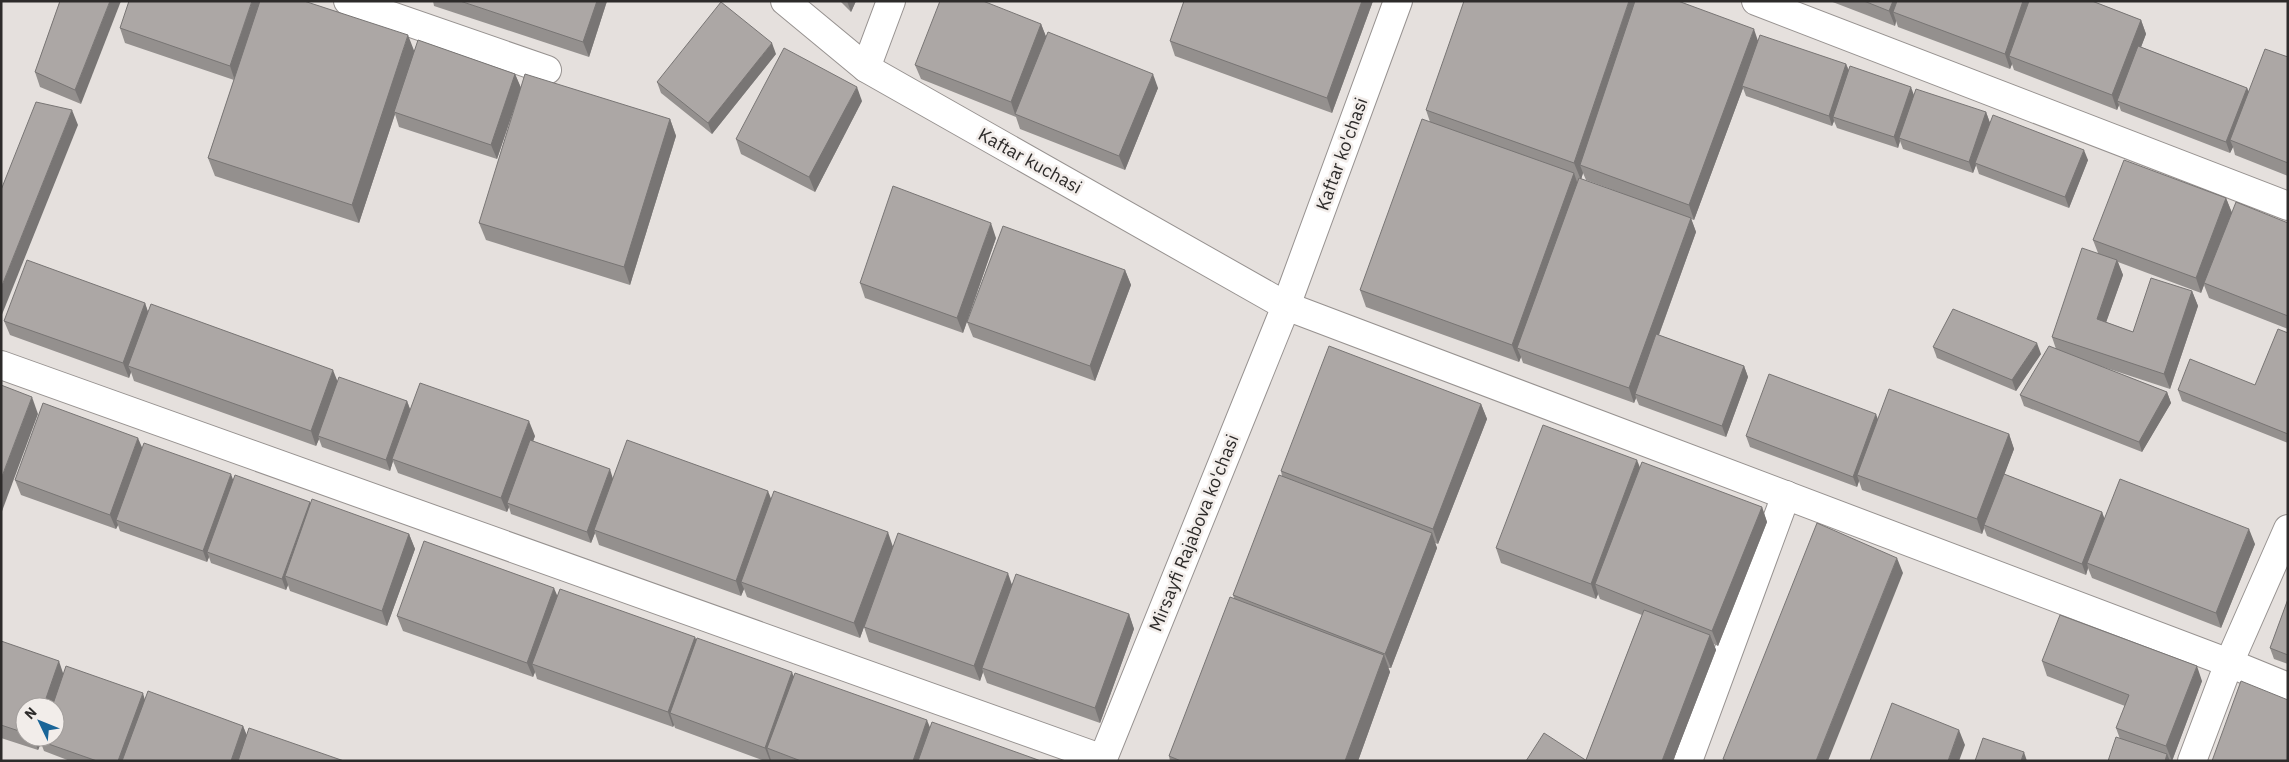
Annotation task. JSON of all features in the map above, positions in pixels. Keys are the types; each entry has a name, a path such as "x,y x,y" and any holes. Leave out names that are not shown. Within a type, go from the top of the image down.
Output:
{"street":[{"path":"348,1 547,70"},
{"name":"Kaftar kuchasi","path":"785,1 866,68 1286,306 2288,687"},
{"path":"866,68 891,1"},
{"name":"Kaftar ko'chasi","path":"1286,306 1398,1"},
{"path":"1756,1 2288,206"},
{"name":"Mirsayfi Rajabova ko'chasi","path":"1102,760 1286,306"},
{"path":"1,365 1102,760"},
{"path":"1688,761 1786,495"},
{"path":"2192,761 2229,663 2288,529"}],"building":[{"path":"60,1 110,1 75,90 35,72"},
{"path":"129,1 252,1 230,66 120,28"},
{"path":"260,1 304,1 408,35 352,205 208,158"},
{"path":"460,1 597,1 583,42"},
{"path":"940,1 983,1 1041,24 1011,102 915,65"},
{"path":"1184,1 1362,1 1327,98 1170,41"},
{"path":"1464,1 1629,1 1574,163 1426,110"},
{"path":"1635,1 1678,1 1754,29 1689,205 1580,165"},
{"path":"1864,1 1893,1 1889,11"},
{"path":"1897,1 2023,1 2005,54 1893,12"},
{"path":"2029,1 2092,1 2141,20 2112,95 2009,56"},
{"path":"721,2 772,43 708,123 657,82"},
{"path":"1048,32 1153,74 1119,156 1015,114"},
{"path":"1760,35 1846,64 1829,116 1742,86"},
{"path":"418,40 515,74 491,145 394,112"},
{"path":"2138,46 2247,88 2226,142 2117,101"},
{"path":"784,48 857,87 809,177 736,139"},
{"path":"2265,49 2288,57 2288,163 2230,140"},
{"path":"1850,66 1911,87 1894,137 1833,117"},
{"path":"525,74 670,119 624,267 479,223"},
{"path":"1916,89 1986,112 1969,162 1899,138"},
{"path":"36,102 72,110 1,288 1,190"},
{"path":"1993,115 2084,150 2065,197 1975,163"},
{"path":"1422,119 1574,173 1512,345 1360,290"},
{"path":"2124,160 2226,198 2196,278 2093,240"},
{"path":"1579,178 1691,218 1629,388 1517,348"},
{"path":"893,186 991,223 957,318 860,283"},
{"path":"2236,202 2288,223 2288,316 2204,283"},
{"path":"1003,226 1125,270 1090,366 967,322"},
{"path":"2082,248 2117,260 2097,319 2133,332 2151,278 2192,291 2164,374 2052,337"},
{"path":"27,260 145,303 123,363 4,321"},
{"path":"151,304 333,370 311,431 128,366"},
{"path":"1953,309 2037,343 2012,380 1933,347"},
{"path":"2278,329 2288,333 2288,434 2178,390 2190,359 2255,385"},
{"path":"1656,334 1744,366 1722,426 1635,394"},
{"path":"1329,346 1481,404 1433,529 1281,471"},
{"path":"2049,346 2167,392 2139,442 2020,395"},
{"path":"1769,374 1876,414 1853,477 1746,436"},
{"path":"339,377 407,401 386,460 318,436"},
{"path":"420,383 529,421 501,498 392,459"},
{"path":"1,385 32,397 1,479"},
{"path":"1889,389 2009,434 1977,519 1857,475"},
{"path":"43,403 138,438 110,515 15,480"},
{"path":"1543,425 1637,460 1591,584 1496,548"},
{"path":"530,440 610,469 587,532 507,503"},
{"path":"627,440 768,491 736,581 594,530"},
{"path":"144,443 231,474 203,551 116,520"},
{"path":"1642,462 1762,507 1712,631 1595,584"},
{"path":"2004,474 2102,512 2082,564 1984,525"},
{"path":"235,475 310,502 282,579 207,552"},
{"path":"1279,475 1432,533 1385,654 1233,595"},
{"path":"2120,479 2249,529 2216,613 2087,563"},
{"path":"774,491 888,532 854,623 741,582"},
{"path":"312,499 409,534 382,611 285,576"},
{"path":"1817,523 1897,558 1816,761 1727,761 1723,759"},
{"path":"898,533 1008,573 974,666 864,627"},
{"path":"424,541 554,588 527,663 397,616"},
{"path":"1016,574 1129,614 1095,708 982,668"},
{"path":"560,589 695,637 668,712 532,664"},
{"path":"1230,597 1384,655 1345,761 1181,761 1169,756"},
{"path":"2288,599 2288,655 2270,648"},
{"path":"1644,610 1710,635 1662,761 1587,761 1586,760"},
{"path":"2060,615 2197,666 2166,746 2116,728 2129,695 2042,661"},
{"path":"697,638 792,672 765,748 670,713"},
{"path":"1,641 59,661 46,697 15,697 15,730 1,725"},
{"path":"66,666 143,693 118,761 97,761 57,747 65,747 65,697 55,697"},
{"path":"795,673 927,720 913,761 801,761 767,748"},
{"path":"2241,681 2288,700 2288,761 2212,761"},
{"path":"148,691 243,726 231,761 122,761"},
{"path":"1892,703 1959,730 1948,761 1870,761"},
{"path":"932,722 1041,761 918,761"},
{"path":"249,728 344,761 238,761"},
{"path":"1544,733 1587,761 1526,761"},
{"path":"2116,737 2167,754 2165,761 2108,761"},
{"path":"1983,738 2024,752 2021,761 1975,761"}]}
